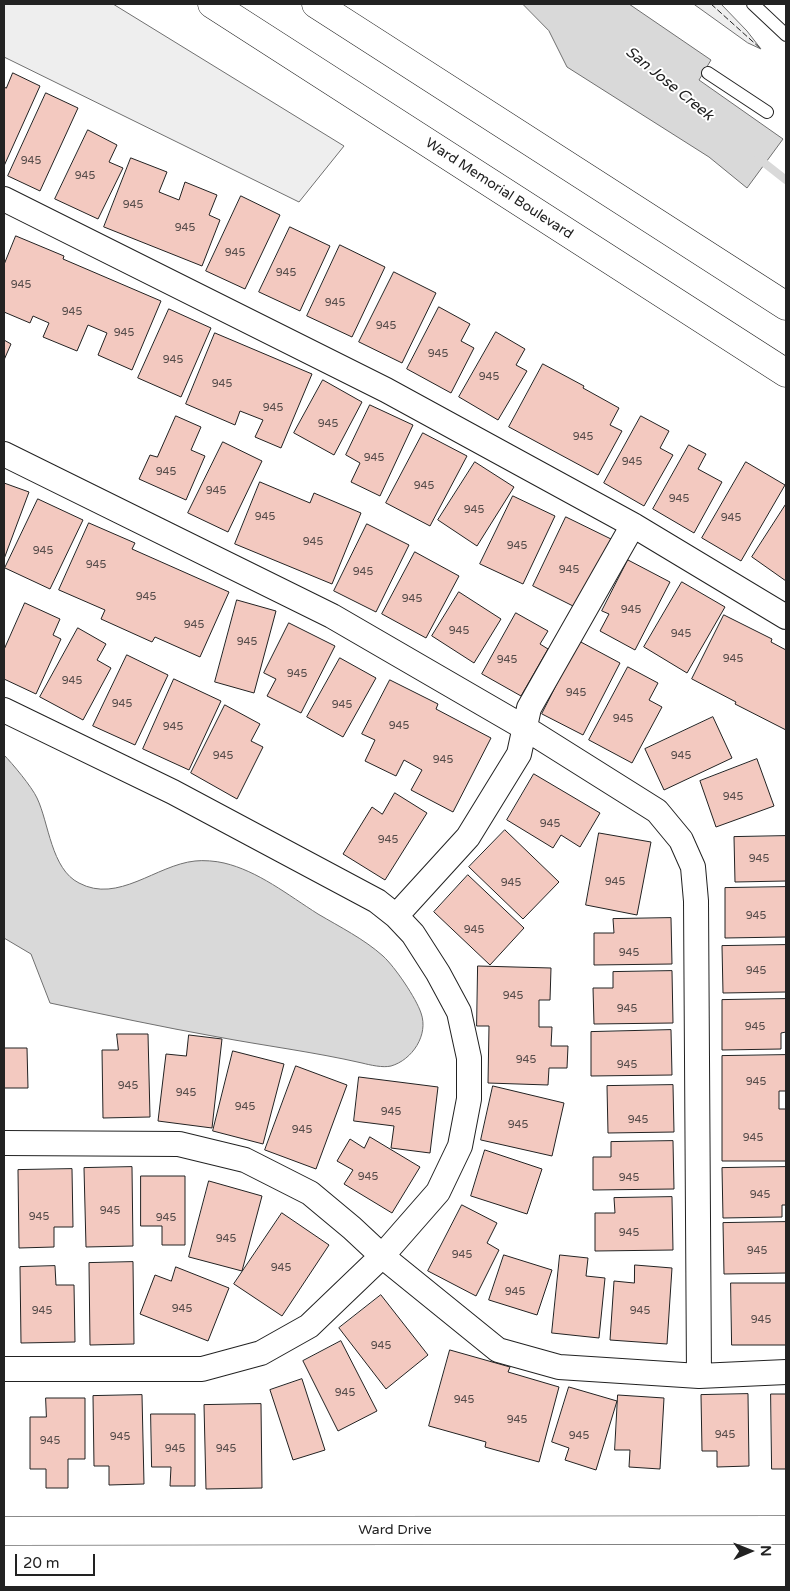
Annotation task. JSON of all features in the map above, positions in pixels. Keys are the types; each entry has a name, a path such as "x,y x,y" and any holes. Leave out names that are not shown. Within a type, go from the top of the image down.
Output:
{"main road":[{"name":"Ward Memorial Boulevard","path":"212,4 786,373"},
{"path":"316,4 786,306"},
{"name":"Ward Drive","path":"4,1531 786,1530"}],"street":[{"path":"4,199 386,390 633,525 786,617"},
{"path":"4,454 332,616 524,728 657,811 681,840 693,867 696,901 699,1376"},
{"path":"396,916 468,837 519,754 529,708 633,525"},
{"path":"4,710 173,792 377,901 396,916 413,934 438,973 459,1012 469,1058 469,1099 460,1146 438,1192 382,1256 309,1326 261,1353 202,1369 4,1369"},
{"path":"4,1143 179,1144 245,1160 310,1193 382,1256 498,1350 559,1367 699,1376 786,1372"}],"lane":[{"path":"753,4 786,35"},
{"path":"708,73 767,112"}],"shaded area":[{"path":"4,4 113,4 344,146 299,202 4,57"},
{"path":"694,4 721,4 761,49 748,43"}],"water":[{"name":"San Jose Creek","path":"523,4 629,4 711,60 699,80 783,139 747,188 709,157 567,67 549,31"},
{"path":"4,755 22,775 37,798 57,857 62,867 79,883 94,888 108,889 123,886 180,864 198,861 221,862 249,872 273,884 360,939 388,961 410,991 421,1013 423,1030 417,1046 406,1058 388,1067 176,1029 50,1003 31,954 4,938"}],"building":[{"path":"13,73 40,86 4,166 4,87 6,88"},
{"path":"46,93 78,108 40,191 8,176"},
{"path":"88,130 117,145 109,162 123,168 98,219 55,199"},
{"path":"131,158 167,172 159,192 179,200 185,182 217,195 209,215 220,220 202,266 104,227"},
{"path":"241,196 280,215 245,289 206,271"},
{"path":"290,227 330,246 300,311 259,292"},
{"path":"16,236 64,256 63,259 161,301 132,370 98,355 107,333 88,325 77,351 43,337 49,323 33,316 30,323 4,312 4,265"},
{"path":"340,245 385,267 352,337 307,316"},
{"path":"394,272 436,293 402,363 359,342"},
{"path":"439,307 470,324 461,341 474,348 451,393 407,369"},
{"path":"169,309 211,328 181,397 138,378"},
{"path":"496,332 525,349 516,365 527,371 498,420 459,397"},
{"path":"215,333 312,374 281,448 255,437 263,420 240,411 235,425 186,404"},
{"path":"4,340 11,344 4,360"},
{"path":"543,364 584,386 583,388 619,408 610,425 622,431 598,475 509,427"},
{"path":"323,380 362,402 334,455 294,433"},
{"path":"370,405 413,425 380,496 351,482 360,463 346,455"},
{"path":"176,416 201,427 191,450 205,456 186,500 139,479 150,455 157,457"},
{"path":"641,416 669,431 660,448 673,455 644,506 604,483"},
{"path":"423,433 467,456 430,526 386,503"},
{"path":"223,442 262,461 228,532 188,513"},
{"path":"689,445 706,454 698,469 722,482 694,533 653,509"},
{"path":"475,462 514,487 477,546 438,520"},
{"path":"746,462 785,485 741,561 702,538"},
{"path":"260,482 310,503 314,493 361,513 332,584 235,544"},
{"path":"4,483 29,492 4,559"},
{"path":"513,496 555,516 523,584 480,564"},
{"path":"38,499 83,520 50,589 5,568"},
{"path":"786,504 786,581 752,557"},
{"path":"566,517 611,539 577,608 533,586"},
{"path":"89,523 135,543 132,549 229,592 200,657 155,637 152,642 101,619 105,610 59,590"},
{"path":"367,524 409,545 376,612 334,591"},
{"path":"415,552 459,576 426,638 382,614"},
{"path":"628,560 670,582 635,650 600,631 609,614 602,611"},
{"path":"682,582 725,607 687,673 644,647"},
{"path":"459,592 501,619 474,663 432,636"},
{"path":"237,600 276,611 254,693 215,682"},
{"path":"25,603 60,619 53,635 61,639 36,694 4,679 4,650"},
{"path":"516,613 548,631 540,644 548,649 521,696 482,674"},
{"path":"724,615 772,639 771,642 786,650 786,730 692,679"},
{"path":"289,623 335,646 301,713 267,696 276,679 264,673"},
{"path":"78,628 106,644 97,660 111,668 83,720 40,697"},
{"path":"579,641 620,663 583,735 542,714"},
{"path":"127,655 168,675 135,745 93,726"},
{"path":"340,658 376,678 343,737 307,717"},
{"path":"628,667 658,683 649,700 662,707 632,763 589,740"},
{"path":"174,679 221,701 189,770 143,749"},
{"path":"390,680 438,704 436,709 491,738 453,812 411,790 422,770 404,760 396,776 365,761 375,740 362,734"},
{"path":"225,705 260,724 251,741 263,747 237,799 191,773"},
{"path":"713,717 732,758 664,790 645,749"},
{"path":"757,759 774,806 716,827 700,781"},
{"path":"534,774 600,813 580,847 561,835 553,848 507,820"},
{"path":"395,793 427,813 385,880 343,854 372,807 382,814"},
{"path":"505,830 559,882 523,919 469,867"},
{"path":"599,833 651,842 637,915 586,905"},
{"path":"786,836 786,881 735,882 734,837"},
{"path":"468,875 524,928 490,965 434,912"},
{"path":"786,887 786,937 725,938 725,888"},
{"path":"671,918 672,964 594,965 594,933 614,933 613,919"},
{"path":"786,945 786,992 723,993 722,946"},
{"path":"478,966 551,968 550,1000 539,1000 539,1027 552,1027 551,1046 568,1046 567,1068 549,1068 548,1085 488,1083 489,1026 477,1026"},
{"path":"672,971 673,1023 594,1024 593,988 613,988 613,972"},
{"path":"786,999 786,1032 781,1033 781,1049 722,1050 722,1000"},
{"path":"671,1030 672,1075 591,1076 591,1032"},
{"path":"117,1034 148,1034 150,1117 103,1118 102,1050 118,1050"},
{"path":"189,1035 222,1039 212,1128 158,1121 166,1054 186,1056"},
{"path":"4,1048 27,1048 28,1088 4,1088"},
{"path":"233,1051 284,1064 263,1144 213,1131"},
{"path":"786,1055 786,1091 779,1091 779,1109 786,1109 786,1161 722,1161 722,1056"},
{"path":"296,1066 347,1085 316,1169 265,1150"},
{"path":"359,1077 438,1087 430,1153 391,1148 394,1126 354,1121"},
{"path":"673,1085 674,1132 608,1133 607,1086"},
{"path":"493,1086 564,1103 552,1156 481,1140"},
{"path":"370,1137 420,1167 392,1213 344,1184 353,1170 337,1161 350,1139 364,1148"},
{"path":"673,1141 674,1189 593,1190 593,1157 611,1157 611,1142"},
{"path":"485,1150 542,1169 527,1214 471,1196"},
{"path":"132,1167 133,1246 86,1247 84,1168"},
{"path":"786,1167 786,1205 782,1205 782,1217 723,1218 722,1168"},
{"path":"72,1169 73,1227 54,1227 54,1247 19,1248 18,1170"},
{"path":"141,1176 185,1176 185,1245 162,1245 162,1226 141,1226"},
{"path":"209,1181 262,1196 242,1271 189,1257"},
{"path":"672,1197 673,1250 595,1251 595,1213 615,1213 614,1198"},
{"path":"462,1205 497,1223 487,1243 499,1250 476,1296 428,1271"},
{"path":"282,1213 329,1245 282,1316 234,1284"},
{"path":"786,1222 786,1273 724,1274 723,1223"},
{"path":"504,1255 552,1270 537,1315 489,1300"},
{"path":"560,1255 588,1258 586,1276 605,1278 599,1338 552,1333"},
{"path":"133,1262 134,1344 90,1345 89,1263"},
{"path":"635,1265 672,1268 667,1344 610,1340 614,1281 634,1283"},
{"path":"55,1266 56,1285 74,1285 75,1342 21,1343 20,1267"},
{"path":"176,1267 229,1288 208,1341 140,1314 155,1275 171,1281"},
{"path":"731,1283 786,1283 786,1345 732,1345"},
{"path":"381,1295 428,1355 386,1389 339,1328"},
{"path":"341,1341 377,1411 338,1431 303,1361"},
{"path":"450,1350 510,1367 508,1372 559,1387 539,1462 485,1447 486,1442 429,1426"},
{"path":"302,1379 325,1450 293,1460 270,1390"},
{"path":"569,1387 617,1401 596,1470 565,1460 569,1448 552,1442"},
{"path":"748,1394 749,1466 717,1467 717,1451 702,1451 701,1395"},
{"path":"771,1394 786,1394 786,1469 772,1469"},
{"path":"142,1395 144,1484 109,1485 109,1466 94,1466 93,1396"},
{"path":"618,1395 664,1398 660,1469 629,1467 630,1450 615,1450"},
{"path":"46,1398 85,1398 85,1459 68,1459 68,1488 46,1488 46,1469 30,1469 30,1417 46,1417"},
{"path":"261,1404 262,1488 206,1489 204,1405"},
{"path":"151,1414 195,1414 195,1486 170,1486 171,1467 152,1467"}],"waterway":[{"path":"758,158 786,180"}],"fence":[{"path":"711,4 761,49"}]}
